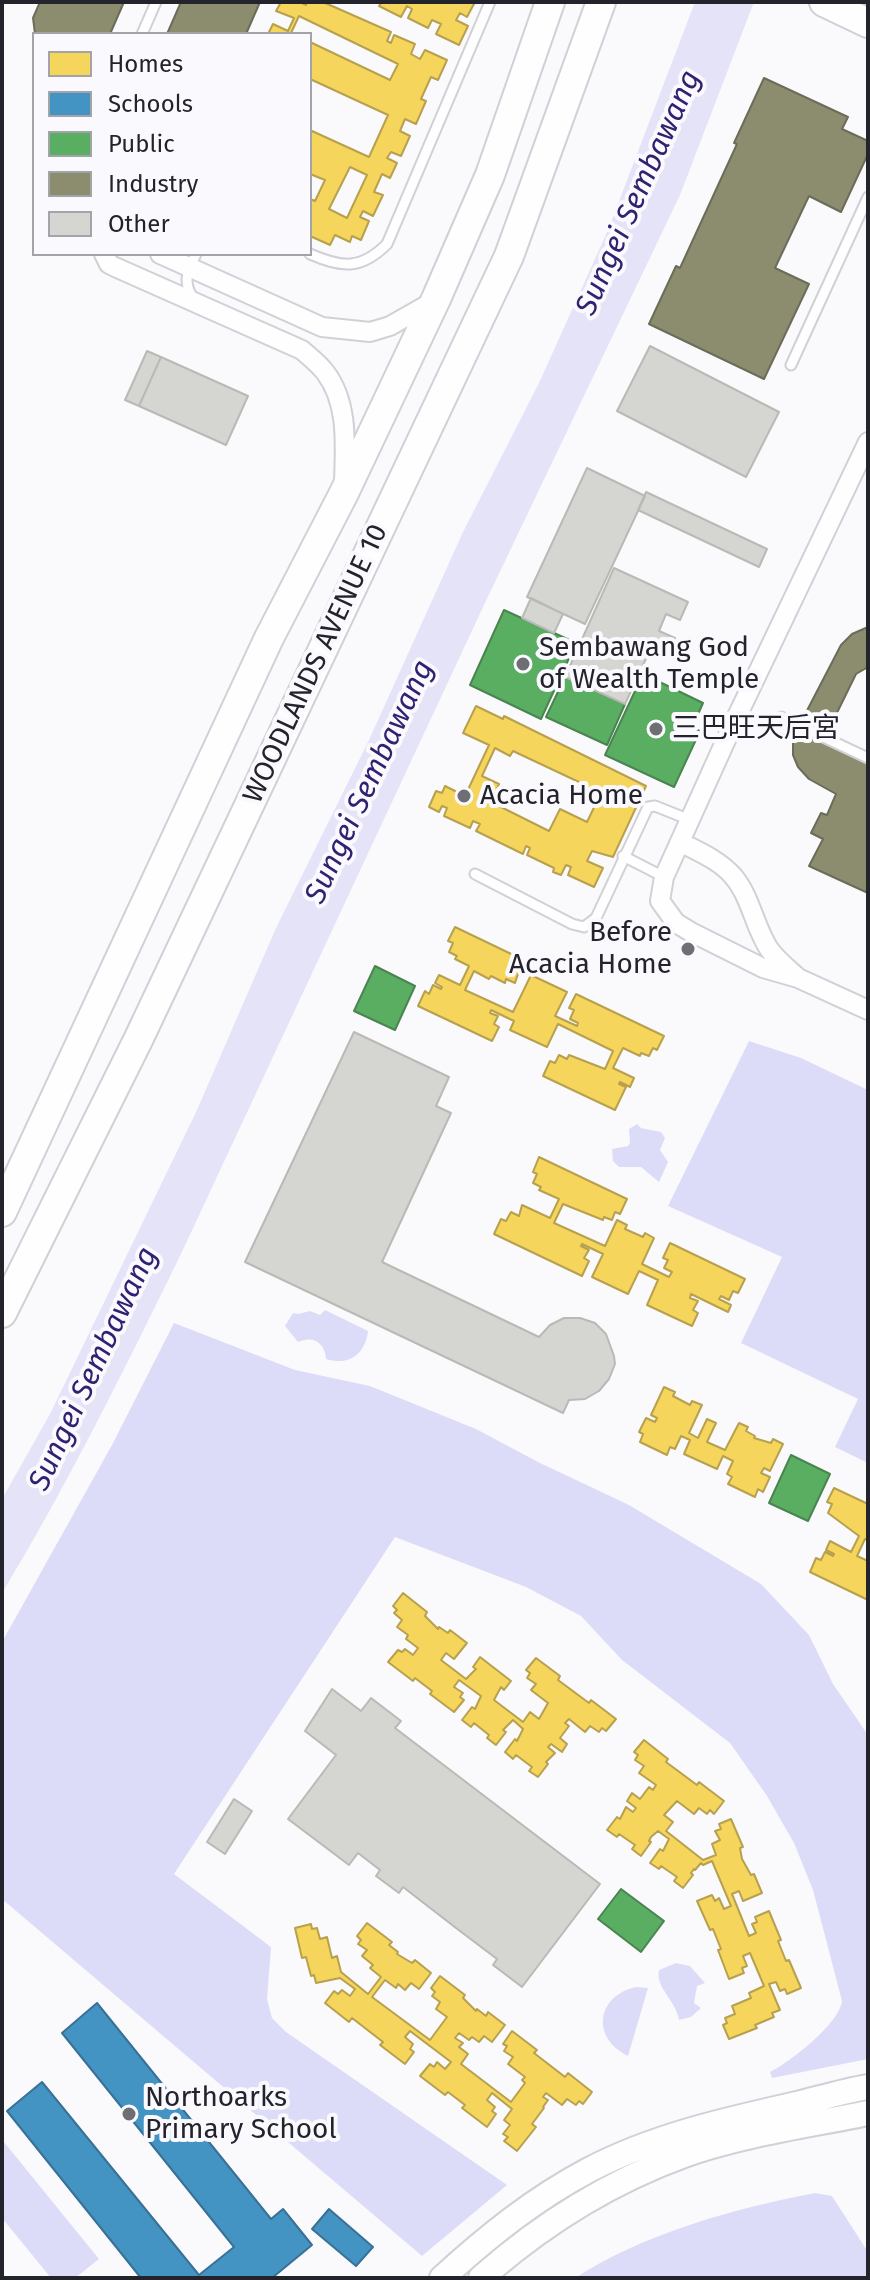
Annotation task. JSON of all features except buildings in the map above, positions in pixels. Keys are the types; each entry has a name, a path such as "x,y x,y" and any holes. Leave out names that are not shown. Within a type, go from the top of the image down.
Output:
{"main road":[{"name":"WOODLANDS AVENUE 10","path":"2,1212 269,638 344,493 436,299 490,175 550,2"},
{"name":"WOODLANDS AVENUE 10","path":"2,1313 138,1040 509,256 601,2"},
{"path":"824,2 868,23"},
{"path":"442,2278 489,2235 519,2213 588,2170 610,2160 723,2120 868,2087"},
{"path":"481,2278 564,2212 629,2178 686,2154 868,2113"}],"street":[{"path":"105,256 109,264 115,267 302,350 326,372 338,398 345,426 344,493"},
{"path":"171,256 193,260 322,327 370,332 390,326 436,299"},
{"path":"868,442 664,877 660,901 676,923 763,968 798,978 868,1010"},
{"path":"680,842 713,859 732,874 746,893 756,924 770,951 798,978"}],"lane":[{"path":"143,32 156,2"},
{"path":"312,255 335,265 363,262 387,244 490,2"},
{"path":"791,365 868,197"},
{"path":"193,260 186,279 187,288 197,304"},
{"path":"781,717 868,758"},
{"path":"475,874 572,924 584,927 596,918 648,807 655,806 690,820"},
{"path":"623,856 664,877"}],"shaded area":[{"path":"749,1041 801,1058 868,1090 868,1463 835,1447 858,1399 741,1343 782,1257 668,1206"},
{"path":"637,1124 641,1128 661,1132 665,1138 660,1150 668,1162 659,1182 641,1167 619,1167 613,1161 612,1149 628,1146 629,1129"},
{"path":"325,1310 368,1331 363,1346 349,1360 326,1359 321,1345 309,1339 298,1342 285,1326 293,1313 310,1311 320,1315"},
{"path":"174,1323 295,1370 370,1386 476,1429 629,1505 761,1584 809,1635 833,1684 868,1735 868,2059 772,2078 770,2072 823,2031 842,2001 813,1890 794,1843 767,1796 730,1743 622,1660 581,1616 526,1587 395,1537 174,1874 271,1947 267,1999 272,2018 286,2032 507,2185 422,2256 2,1899 2,1642 112,1445"},
{"path":"676,1963 690,1966 705,1983 697,1986 694,2003 701,2008 691,2017 679,2020 659,1976 659,1970"},
{"path":"636,1987 648,1988 628,2056 608,2039 603,2018 613,1999"},
{"path":"4,2142 99,2259 75,2278 51,2278 2,2218"},
{"path":"815,2193 832,2196 868,2252 868,2278 575,2278 630,2248 690,2225 753,2206"}],"water":[{"name":"Sungei Sembawang","path":"695,2 754,2 680,195 484,605 180,1256 73,1469 2,1593 2,1499 50,1414 197,1110 276,928 369,740 463,532 539,383 608,230"}],"place":[{"name":"Sembawang God of Wealth Temple","path":"523,664"},
{"name":"三巴旺天后宮","path":"656,729"},
{"name":"Acacia Home","path":"464,796"},
{"name":"Before Acacia Home","path":"688,949"},
{"name":"Northoarks Primary School","path":"129,2114"}]}
